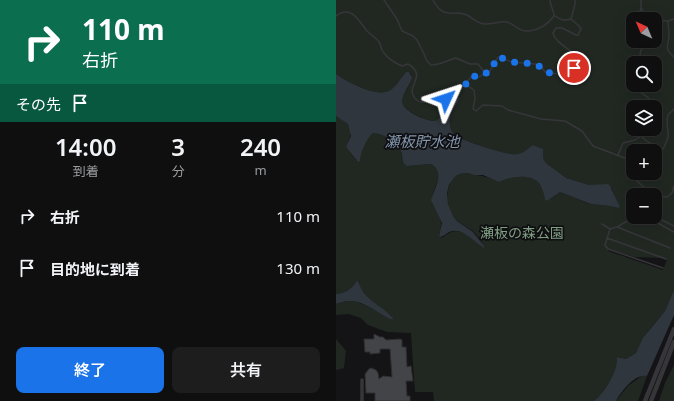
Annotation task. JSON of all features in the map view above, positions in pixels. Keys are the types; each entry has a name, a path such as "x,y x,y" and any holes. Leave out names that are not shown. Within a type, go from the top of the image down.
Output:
{"street":[{"path":"645,401 674,329"},
{"path":"650,401 674,342"},
{"path":"362,380 362,401"}],"lane":[{"path":"384,0 397,19 402,31 413,36 417,40 427,61 431,65 438,65 444,61 456,58 470,64 478,64 485,73"},
{"path":"433,0 440,9 448,14 463,14 479,23 508,22 520,31 528,32 545,26 554,16 554,9 550,4 550,0"},
{"path":"572,19 573,9 576,4 575,0"},
{"path":"640,12 641,0"},
{"path":"641,8 644,12"},
{"path":"336,16 341,11 354,14 378,40 383,52 389,58 402,66 408,64 412,67 415,71 417,80 412,91 414,96 420,102 446,99 457,88 466,84 470,78 474,76 479,77 490,71 498,57 512,62 535,64 541,66 545,72 553,74 565,74 570,72 577,65 579,60 566,46 556,39 553,33 556,28 562,28 576,35 578,34 581,29 572,19"},
{"path":"554,16 566,21 572,19"},
{"path":"662,20 668,21 674,19"},
{"path":"668,21 669,35 667,46 668,52 674,57"},
{"path":"466,84 474,90 475,99 473,109 476,111 483,104 502,106 508,110 541,119 565,121 582,131 594,146 630,160 632,164 632,172 636,181 655,194 661,197 667,197 672,193 674,186"},
{"path":"638,92 646,95 649,100"},
{"path":"618,155 623,143 635,140 640,136 650,144 663,149 671,135 666,124 668,115 674,109"},
{"path":"662,220 674,226"},
{"path":"602,224 610,229 626,222"},
{"path":"660,224 674,232"},
{"path":"617,227 670,248"},
{"path":"610,229 605,245 608,249 663,268"},
{"path":"607,238 666,259"}],"green space":[{"name":"瀬板の森公園","path":"336,0 674,0 674,290 665,311 650,329 636,353 626,359 618,357 616,369 607,387 594,401 434,401 433,392 415,392 411,333 387,332 368,325 361,318 349,314 336,315 336,304 345,301 354,301 394,319 367,297 360,286 359,280 349,290 336,294 336,116 349,125 351,132 346,147 356,160 360,161 363,149 369,136 375,132 386,136 395,143 401,151 403,162 407,166 431,164 436,168 439,176 432,200 440,219 441,225 439,236 442,238 448,234 459,231 468,235 482,247 484,246 473,231 460,223 453,216 449,207 447,197 450,183 458,174 461,173 482,176 499,182 513,177 530,178 534,179 541,186 545,200 547,201 560,192 590,204 619,207 612,189 601,185 589,185 566,178 546,163 543,158 543,149 533,145 521,153 512,154 486,148 460,138 451,128 450,118 461,96 436,121 432,121 416,115 403,105 403,98 409,86 412,75 409,72 406,72 391,90 383,92 376,92 361,88 336,74","holes":["609,249 634,257 663,258 667,260 663,270 608,251"]},
{"path":"336,339 346,351 344,368 336,370"},
{"path":"674,365 674,401 659,401 665,383"},
{"path":"643,375 647,376 638,401 616,401 628,386"}],"water":[{"name":"瀬板貯水池","path":"406,72 409,72 412,77 402,101 403,105 410,112 421,118 436,121 461,96 450,116 450,125 455,135 486,148 505,153 521,153 533,145 543,149 543,158 546,163 566,178 589,185 608,184 620,207 618,208 591,204 560,192 547,201 545,200 541,186 534,179 513,177 499,182 483,175 463,173 457,175 449,185 447,193 448,204 457,221 473,232 484,248 459,231 449,232 441,237 439,236 442,223 431,200 438,181 438,171 435,167 431,164 407,166 403,161 398,146 392,140 377,133 373,133 366,142 360,161 358,162 346,147 351,136 348,124 336,116 336,74 361,88 376,92 383,92 389,91 393,88"},
{"path":"358,280 368,298 394,319 390,319 370,307 354,301 336,304 336,294 349,290"},
{"path":"674,290 674,315 647,376 642,376 633,380 616,401 594,401 602,393 610,381 617,363 617,357 626,359 636,353 643,338 665,311"}],"building":[{"path":"374,334 383,337 386,340 400,339 402,340 402,347 406,347 407,367 411,366 413,381 406,381 407,396 410,396 410,401 375,401 375,393 366,393 365,374 369,369 371,368 376,370 379,379 383,376 392,377 390,349 380,349 380,353 370,354 370,352 365,352 364,339 374,339"}],"route":[{"path":"446,99 457,88 466,84 470,78 474,76 479,77 490,71 498,57 512,62 535,64 541,66 545,72 553,74 565,74 574,68"}]}
